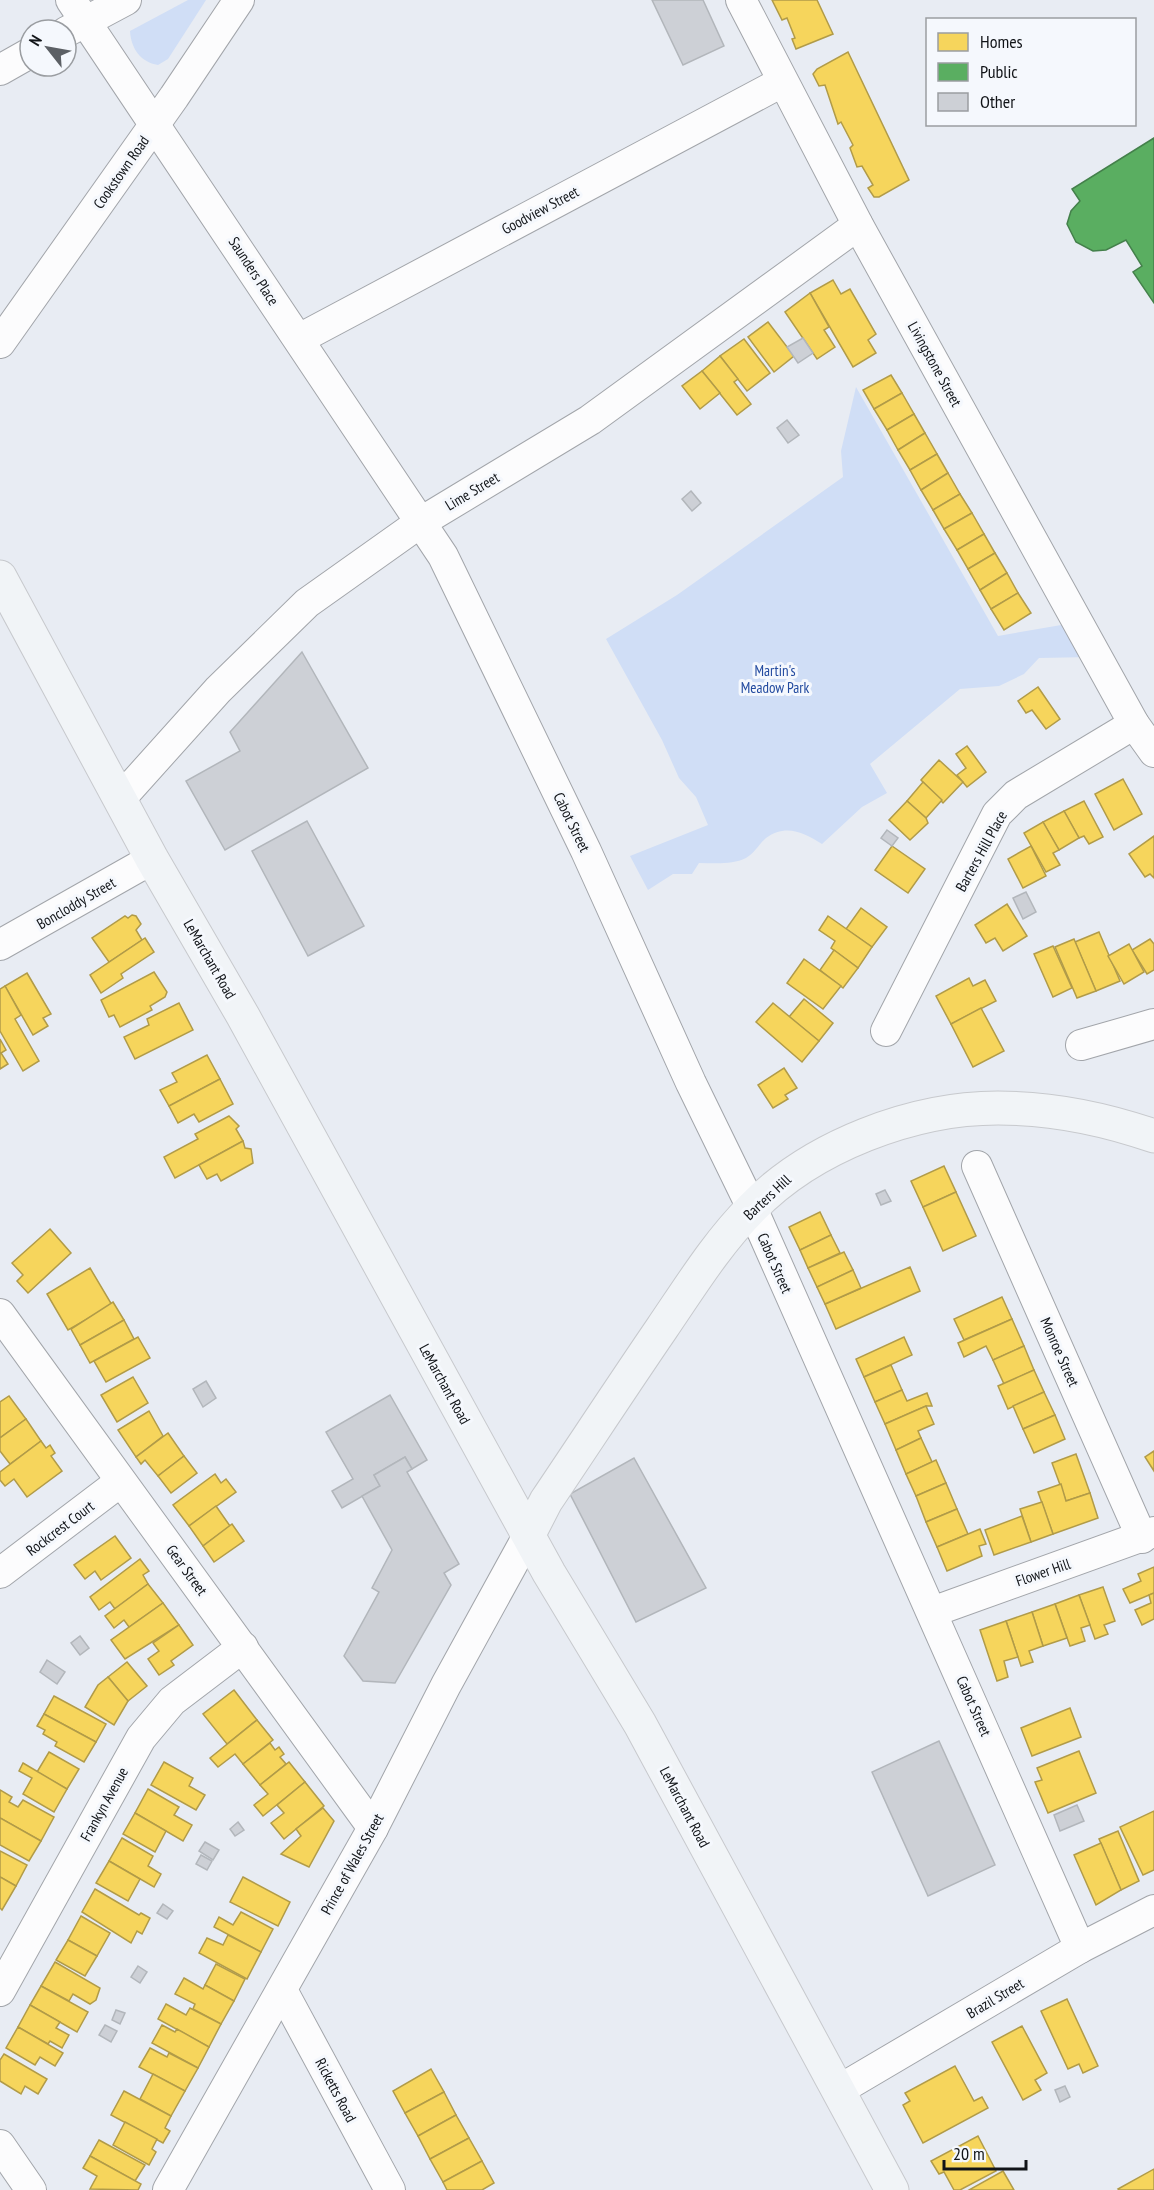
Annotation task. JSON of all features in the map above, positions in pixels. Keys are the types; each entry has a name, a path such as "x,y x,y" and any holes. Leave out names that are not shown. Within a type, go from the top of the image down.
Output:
{"main road":[{"name":"LeMarchant Road","path":"0,577 152,859 243,1016 549,1573 640,1724 892,2190"},
{"name":"Barters Hill","path":"529,1534 546,1501 703,1268 752,1208 793,1172 845,1142 878,1130 963,1110 1032,1109 1120,1126 1154,1136"}],"street":[{"path":"74,17 126,0"},
{"name":"Cookstown Road","path":"0,343 155,123 238,0"},
{"name":"Livingstone Street","path":"741,0 858,225 1134,724 1154,752"},
{"name":"Saunders Place","path":"74,17 155,123 421,522"},
{"path":"0,70 18,60"},
{"name":"Goodview Street","path":"299,339 782,82"},
{"name":"Lime Street","path":"121,798 262,644 308,603 421,522 590,420 858,225"},
{"name":"Cabot Street","path":"421,522 443,556 586,851 691,1083 752,1208 1080,1948"},
{"name":"Barters Hill Place","path":"886,1031 998,814 1016,795 1134,724"},
{"name":"Boncloddy Street","path":"0,945 152,859"},
{"path":"1080,1045 1154,1024"},
{"name":"Monroe Street","path":"977,1166 1148,1535"},
{"name":"Gear Street","path":"0,1314 373,1828"},
{"name":"Rockcrest Court","path":"0,1573 120,1482"},
{"name":"Prince of Wales Street","path":"168,2190 373,1828 446,1685 529,1534"},
{"name":"Flower Hill","path":"932,1612 1148,1535"},
{"name":"Frankyn Avenue","path":"0,1991 141,1738 172,1701 243,1647"},
{"name":"Brazil Street","path":"839,2090 1080,1948 1154,1910"},
{"name":"Ricketts Road","path":"282,1990 390,2190"},
{"path":"0,2145 31,2190"}],"green space":[{"path":"188,0 206,0 168,59 158,65 146,61 132,43 130,31"},
{"name":"Martin's Meadow Park","path":"856,387 998,636 1067,624 1092,657 1039,658 1024,674 999,686 960,689 870,764 887,793 862,807 822,844 802,833 781,831 766,838 746,858 729,863 699,863 692,874 673,874 648,890 630,856 708,825 696,797 679,778 662,740 606,639 677,595 843,477 841,451"}],"building: Homes":[{"path":"772,0 817,0 833,34 796,49 792,39 795,38 787,18 782,20"},
{"path":"848,52 909,180 879,197 874,197 868,188 873,185 862,166 857,167 850,148 853,145 841,122 838,124 825,85 819,86 813,74 817,69"},
{"path":"833,280 841,294 850,289 876,334 868,340 876,353 853,367 810,293"},
{"path":"810,293 829,327 824,330 835,347 817,359 785,312"},
{"path":"768,322 794,356 774,372 748,337"},
{"path":"744,339 770,373 747,391 720,356"},
{"path":"720,356 738,379 734,382 751,404 737,415 702,371"},
{"path":"702,371 720,393 700,409 682,386"},
{"path":"891,375 902,393 874,409 863,390"},
{"path":"902,393 914,414 887,430 874,409"},
{"path":"914,414 925,433 898,450 887,430"},
{"path":"925,433 937,454 910,470 898,450"},
{"path":"937,454 948,473 921,490 910,470"},
{"path":"948,473 960,494 933,510 921,490"},
{"path":"960,494 972,513 944,529 933,510"},
{"path":"972,513 984,534 957,550 944,529"},
{"path":"984,534 995,553 968,569 957,550"},
{"path":"995,553 1007,573 980,590 968,569"},
{"path":"1007,573 1018,593 991,609 980,590"},
{"path":"1018,593 1031,613 1004,630 991,609"},
{"path":"1038,687 1060,719 1046,729 1032,710 1026,713 1018,701"},
{"path":"967,746 986,772 967,787 957,775 966,768 956,754"},
{"path":"939,760 963,782 943,803 921,780"},
{"path":"1123,779 1142,814 1114,830 1095,794"},
{"path":"923,782 942,800 926,818 907,801"},
{"path":"907,801 926,818 928,823 910,840 889,820"},
{"path":"1084,801 1103,837 1089,844 1084,836 1079,838 1064,811"},
{"path":"1064,811 1079,838 1059,850 1043,822"},
{"path":"1043,822 1059,850 1053,853 1060,865 1046,872 1024,833"},
{"path":"1154,836 1154,878 1150,874 1145,877 1129,854"},
{"path":"892,846 925,869 908,893 875,870"},
{"path":"1031,846 1046,876 1023,888 1008,859"},
{"path":"1007,904 1027,936 1003,951 995,938 986,943 975,925"},
{"path":"861,908 887,927 872,947 846,929"},
{"path":"132,915 136,916 141,924 136,930 142,940 109,962 92,938 125,916 128,918"},
{"path":"828,916 872,947 858,968 831,948 835,941 819,930"},
{"path":"1099,932 1120,981 1096,991 1075,942"},
{"path":"145,938 154,952 121,974 123,978 101,993 90,975"},
{"path":"1074,939 1096,991 1077,998 1055,947"},
{"path":"1150,939 1154,944 1154,970 1147,974 1132,950"},
{"path":"1129,944 1144,972 1124,984 1108,956"},
{"path":"1053,946 1072,988 1053,997 1034,954"},
{"path":"834,950 858,968 843,988 820,970"},
{"path":"804,959 841,986 823,1009 787,983"},
{"path":"154,972 167,992 165,997 150,1006 152,1010 120,1027 114,1015 109,1017 101,1000"},
{"path":"27,973 51,1014 43,1018 48,1026 33,1035 5,986"},
{"path":"969,978 973,986 985,980 996,1001 951,1024 936,996"},
{"path":"5,986 21,1015 15,1019 39,1061 23,1071 0,1031 0,989"},
{"path":"804,999 833,1023 819,1041 789,1017"},
{"path":"179,1003 193,1030 135,1059 124,1037 149,1025 147,1019"},
{"path":"773,1003 819,1041 802,1062 756,1022"},
{"path":"981,1008 1004,1051 973,1067 951,1024"},
{"path":"0,1039 6,1050 1,1053 8,1064 0,1069"},
{"path":"207,1055 220,1079 169,1106 160,1090 177,1082 172,1073"},
{"path":"784,1068 797,1088 785,1095 788,1099 773,1108 758,1085"},
{"path":"220,1079 233,1104 199,1122 194,1114 178,1123 169,1106"},
{"path":"229,1116 239,1126 236,1129 243,1141 175,1178 164,1157 198,1139 195,1134"},
{"path":"243,1141 245,1148 251,1149 253,1163 221,1181 217,1174 207,1179 199,1165"},
{"path":"944,1166 956,1192 923,1207 911,1181"},
{"path":"956,1192 976,1236 943,1251 923,1207"},
{"path":"820,1212 831,1235 800,1250 789,1227"},
{"path":"50,1229 71,1253 28,1293 17,1281 23,1275 12,1263"},
{"path":"831,1235 840,1253 808,1268 800,1250"},
{"path":"844,1252 853,1270 817,1287 808,1268"},
{"path":"910,1267 920,1291 836,1329 825,1304"},
{"path":"90,1268 112,1305 68,1330 47,1294"},
{"path":"853,1270 861,1288 825,1304 817,1287"},
{"path":"1002,1297 1012,1319 964,1340 954,1319"},
{"path":"113,1302 124,1320 80,1345 71,1329"},
{"path":"1012,1319 1024,1346 993,1360 986,1346 964,1357 958,1343"},
{"path":"124,1320 134,1339 90,1363 80,1345"},
{"path":"138,1337 150,1358 106,1382 94,1361"},
{"path":"904,1337 912,1355 864,1377 856,1359"},
{"path":"1024,1346 1034,1370 1004,1384 993,1360"},
{"path":"891,1365 902,1390 875,1402 864,1377"},
{"path":"1034,1370 1044,1392 1008,1409 998,1386"},
{"path":"133,1377 148,1403 117,1422 101,1395"},
{"path":"902,1390 907,1401 927,1393 932,1406 926,1406 885,1424 875,1402"},
{"path":"1044,1392 1055,1415 1023,1429 1013,1406"},
{"path":"9,1396 26,1419 0,1438 0,1402"},
{"path":"926,1406 934,1424 918,1431 921,1438 896,1450 885,1424"},
{"path":"149,1411 163,1436 136,1457 118,1430"},
{"path":"1055,1415 1065,1439 1034,1453 1023,1429"},
{"path":"26,1419 41,1441 10,1464 0,1451 0,1438"},
{"path":"168,1433 184,1456 158,1476 145,1460 141,1464 136,1457"},
{"path":"921,1438 932,1462 906,1474 896,1450"},
{"path":"41,1441 46,1448 50,1445 55,1453 51,1456 62,1471 27,1497 14,1479 5,1486 0,1480 0,1472"},
{"path":"1154,1451 1154,1471 1145,1457"},
{"path":"1076,1454 1090,1493 1066,1501 1052,1463"},
{"path":"184,1456 197,1473 171,1493 158,1476"},
{"path":"936,1460 946,1483 916,1496 906,1474"},
{"path":"215,1474 221,1483 226,1479 236,1492 189,1526 173,1505"},
{"path":"946,1483 957,1509 926,1522 916,1496"},
{"path":"1061,1484 1066,1501 1090,1493 1098,1518 1053,1534 1038,1492"},
{"path":"1042,1502 1053,1534 1031,1542 1020,1509"},
{"path":"216,1506 230,1526 203,1546 189,1526"},
{"path":"957,1509 968,1534 937,1547 926,1522"},
{"path":"1022,1516 1031,1542 994,1555 985,1530"},
{"path":"232,1524 244,1541 214,1562 203,1546"},
{"path":"980,1529 986,1544 979,1546 982,1556 947,1571 937,1547"},
{"path":"115,1536 131,1558 101,1580 95,1571 85,1579 74,1565"},
{"path":"140,1559 149,1571 143,1575 148,1584 115,1609 110,1602 99,1610 90,1597"},
{"path":"1154,1567 1154,1593 1130,1603 1123,1589 1141,1581 1138,1574"},
{"path":"148,1584 163,1603 129,1627 124,1620 114,1628 105,1616"},
{"path":"1103,1587 1115,1621 1104,1625 1108,1634 1095,1639 1079,1595"},
{"path":"1154,1593 1154,1619 1142,1625 1135,1610 1151,1603 1149,1595"},
{"path":"1079,1595 1090,1625 1081,1628 1085,1641 1070,1646 1055,1604"},
{"path":"163,1603 179,1625 125,1659 111,1640"},
{"path":"1055,1604 1067,1638 1043,1646 1032,1612"},
{"path":"1032,1612 1043,1646 1029,1651 1033,1662 1021,1666 1006,1621"},
{"path":"1006,1621 1018,1657 1004,1661 1008,1677 997,1681 980,1630"},
{"path":"179,1625 193,1645 171,1661 174,1665 159,1675 148,1659 159,1651 153,1643"},
{"path":"127,1662 147,1686 128,1701 108,1677"},
{"path":"108,1677 128,1701 114,1725 85,1707 98,1685"},
{"path":"234,1690 257,1720 227,1744 203,1714"},
{"path":"54,1696 106,1724 96,1742 44,1714"},
{"path":"1070,1708 1081,1737 1032,1756 1021,1728"},
{"path":"44,1714 96,1742 84,1762 55,1746 57,1742 43,1734 45,1730 37,1726"},
{"path":"257,1720 273,1740 243,1764 235,1754 218,1767 210,1758"},
{"path":"270,1743 275,1750 279,1747 284,1754 280,1757 286,1764 260,1785 243,1764"},
{"path":"1079,1751 1096,1793 1048,1813 1035,1782 1042,1780 1037,1768"},
{"path":"49,1752 79,1769 67,1789 37,1772"},
{"path":"164,1762 193,1778 189,1786 205,1795 196,1810 151,1785"},
{"path":"289,1762 305,1782 263,1816 254,1805 268,1794 260,1785"},
{"path":"23,1763 67,1789 54,1812 23,1794 32,1778 19,1771"},
{"path":"305,1782 324,1806 284,1839 271,1823 284,1813 277,1805"},
{"path":"148,1789 179,1807 174,1815 192,1825 183,1841 135,1813"},
{"path":"0,1790 12,1797 9,1802 18,1807 23,1800 54,1817 41,1841 0,1818"},
{"path":"323,1808 334,1821 309,1867 281,1854 301,1836 296,1829"},
{"path":"1154,1811 1154,1870 1143,1875 1120,1827"},
{"path":"135,1813 166,1831 155,1852 123,1834"},
{"path":"0,1818 41,1841 29,1861 0,1845"},
{"path":"1118,1831 1139,1881 1121,1890 1099,1839"},
{"path":"122,1838 153,1856 148,1866 161,1874 154,1887 109,1861"},
{"path":"1101,1843 1121,1890 1096,1905 1074,1855"},
{"path":"0,1851 27,1865 16,1886 0,1877"},
{"path":"109,1861 140,1879 128,1901 96,1883"},
{"path":"0,1877 16,1886 2,1910 0,1908"},
{"path":"243,1877 290,1902 278,1926 230,1902"},
{"path":"95,1889 139,1915 141,1913 150,1918 142,1934 137,1931 131,1943 82,1912"},
{"path":"241,1912 273,1929 261,1952 214,1927 219,1917 233,1925"},
{"path":"81,1916 110,1933 97,1956 68,1940"},
{"path":"228,1935 261,1952 247,1979 199,1953 207,1938 223,1945"},
{"path":"68,1940 97,1956 85,1976 56,1960"},
{"path":"55,1962 100,1988 96,2000 90,2004 73,1994 69,2001 41,1986"},
{"path":"216,1964 245,1979 234,2001 205,1985"},
{"path":"184,1978 203,1989 205,1985 234,2001 221,2024 193,2009 195,2004 175,1994"},
{"path":"41,1986 88,2012 77,2032 30,2005"},
{"path":"1067,1999 1098,2066 1083,2073 1079,2064 1068,2069 1041,2011"},
{"path":"166,2004 186,2015 190,2008 221,2024 209,2047 158,2019"},
{"path":"30,2005 60,2022 56,2028 69,2035 62,2048 50,2041 48,2044 18,2027"},
{"path":"162,2025 175,2032 177,2029 209,2047 198,2068 152,2043"},
{"path":"1022,2026 1047,2073 1035,2080 1041,2090 1023,2100 992,2042"},
{"path":"18,2027 63,2053 55,2066 40,2057 35,2065 6,2048"},
{"path":"150,2048 167,2057 169,2053 198,2068 185,2091 139,2067"},
{"path":"4,2054 47,2079 38,2094 25,2086 21,2094 0,2081 0,2060"},
{"path":"955,2066 974,2101 982,2097 988,2108 923,2143 903,2105 910,2101 905,2093"},
{"path":"431,2069 444,2092 405,2113 393,2091"},
{"path":"153,2074 185,2091 171,2116 140,2099"},
{"path":"124,2091 171,2116 165,2128 170,2131 163,2143 111,2115"},
{"path":"444,2092 456,2115 418,2136 405,2113"},
{"path":"456,2115 469,2138 430,2159 418,2136"},
{"path":"125,2122 157,2139 152,2149 156,2152 149,2165 113,2145"},
{"path":"978,2136 996,2171 960,2190 954,2190 944,2172 939,2174 931,2161"},
{"path":"469,2138 482,2161 443,2182 430,2159"},
{"path":"99,2140 145,2165 135,2181 90,2156"},
{"path":"90,2156 141,2184 138,2190 90,2189 97,2176 83,2168"},
{"path":"482,2161 494,2183 482,2190 447,2190 443,2182"},
{"path":"1154,2169 1154,2190 1118,2189"},
{"path":"1003,2171 1014,2190 969,2190"}],"building: Public":[{"path":"1154,138 1154,303 1133,272 1142,266 1126,240 1106,250 1093,251 1076,242 1067,224 1071,211 1080,201 1072,189"}],"building: Other":[{"path":"652,0 703,0 724,46 683,65"},
{"path":"803,338 813,353 798,363 787,347"},
{"path":"787,420 799,435 788,443 777,428"},
{"path":"691,491 701,503 692,511 682,499"},
{"path":"302,652 368,768 225,850 186,781 240,751 230,732"},
{"path":"307,821 364,926 308,956 252,851"},
{"path":"887,830 898,838 892,846 881,838"},
{"path":"1026,892 1036,912 1023,919 1013,898"},
{"path":"885,1190 891,1201 881,1205 876,1194"},
{"path":"206,1381 216,1398 203,1407 193,1389"},
{"path":"390,1395 427,1460 412,1469 405,1457 374,1475 380,1486 342,1508 332,1491 353,1479 326,1432"},
{"path":"405,1457 412,1469 407,1472 459,1564 444,1573 451,1585 395,1683 363,1681 344,1656 379,1592 372,1588 392,1550 362,1496 380,1486 374,1475"},
{"path":"634,1458 706,1588 636,1622 570,1494"},
{"path":"80,1636 89,1648 80,1655 71,1643"},
{"path":"47,1660 65,1672 57,1684 40,1672"},
{"path":"939,1741 995,1865 928,1896 872,1772"},
{"path":"1077,1805 1084,1821 1060,1831 1054,1815"},
{"path":"238,1822 244,1830 235,1836 230,1829"},
{"path":"205,1842 219,1850 213,1860 199,1851"},
{"path":"201,1855 212,1861 207,1870 196,1864"},
{"path":"163,1904 173,1911 167,1919 157,1913"},
{"path":"138,1966 147,1972 140,1983 131,1977"},
{"path":"116,2010 125,2013 120,2024 112,2020"},
{"path":"105,2025 117,2031 111,2042 99,2035"},
{"path":"1065,2086 1070,2097 1060,2102 1055,2090"}]}
